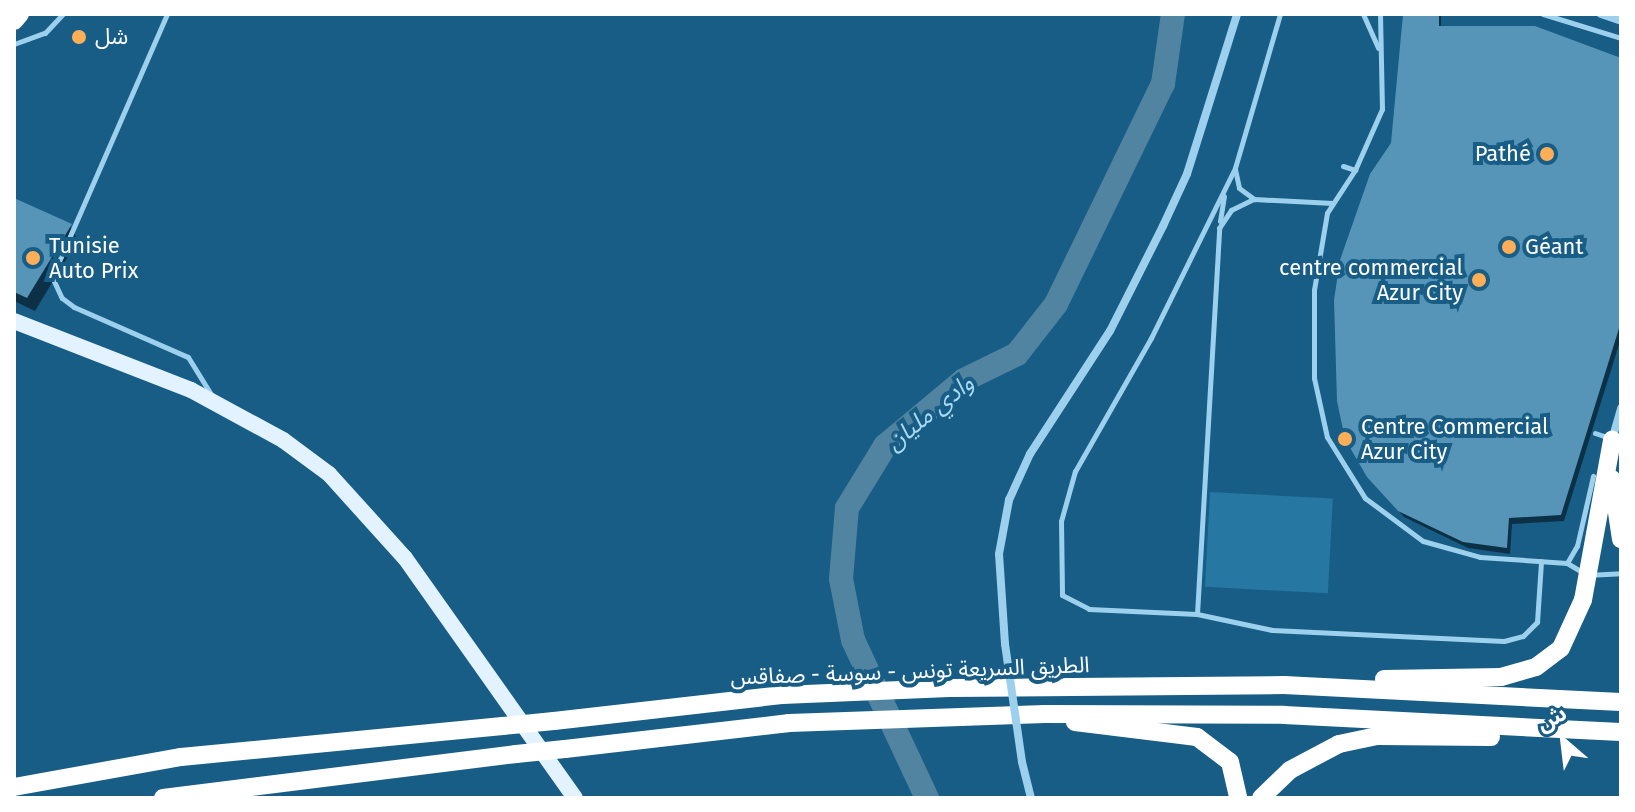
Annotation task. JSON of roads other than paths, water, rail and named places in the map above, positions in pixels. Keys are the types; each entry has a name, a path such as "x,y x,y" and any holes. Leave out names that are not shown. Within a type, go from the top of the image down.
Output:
{"highway":[{"path":"14,21 20,14"},
{"path":"1609,438 1611,502 1621,539"},
{"path":"1284,685 1522,673 1550,658 1572,632 1587,575 1609,438"},
{"name":"الطريق السريعة تونس - سوسة - صفاقس","path":"14,787 181,757 554,721 782,695 949,688 1284,685 1621,702"},
{"path":"1045,714 1101,728 1197,737 1230,762 1238,798"},
{"path":"163,798 789,723 1045,714 1284,715 1614,731"},
{"path":"1261,798 1308,758 1357,740 1614,731"},
{"path":"14,778 181,757"}],"main road":[{"path":"14,321 216,404 283,440 356,501 434,596 575,798"}],"street":[{"path":"1031,798 1022,762 1005,644 999,554 1009,500 1030,454 1110,331 1163,226 1187,174 1237,14"},
{"path":"1601,14 1621,21"},
{"path":"1609,438 1621,408"}],"lane":[{"path":"14,44 45,33 63,14"},
{"path":"167,14 52,277 62,298 74,307 188,357 216,404"},
{"path":"1280,14 1235,168 1137,365 1076,466 1061,521 1061,591 1066,600 1089,609 1197,614 1272,630 1514,640 1537,622 1541,561"},
{"path":"1363,14 1379,48"},
{"path":"1380,14 1382,109 1355,170 1333,203 1318,260 1313,347 1318,404 1341,465 1367,501 1423,541 1480,557 1567,563 1587,575 1621,573"},
{"path":"1543,14 1621,38"},
{"path":"1343,166 1355,170"},
{"path":"1235,168 1239,188 1254,199"},
{"path":"1197,614 1219,228 1226,187"},
{"path":"1219,228 1231,210 1254,199 1333,203"},
{"path":"1567,563 1577,546 1593,476"}],"waterway":[{"name":"وادي مليان","path":"927,798 853,640 841,579 847,508 885,446 964,380 1017,354 1056,304 1163,84 1173,14"}],"place":[{"name":"شل","path":"79,37"},
{"name":"Pathé","path":"1547,154"},
{"name":"Géant","path":"1509,247"},
{"name":"Tunisie Auto Prix","path":"33,258"},
{"name":"centre commercial Azur City","path":"1479,280"},
{"name":"Centre Commercial Azur City","path":"1345,439"}]}
